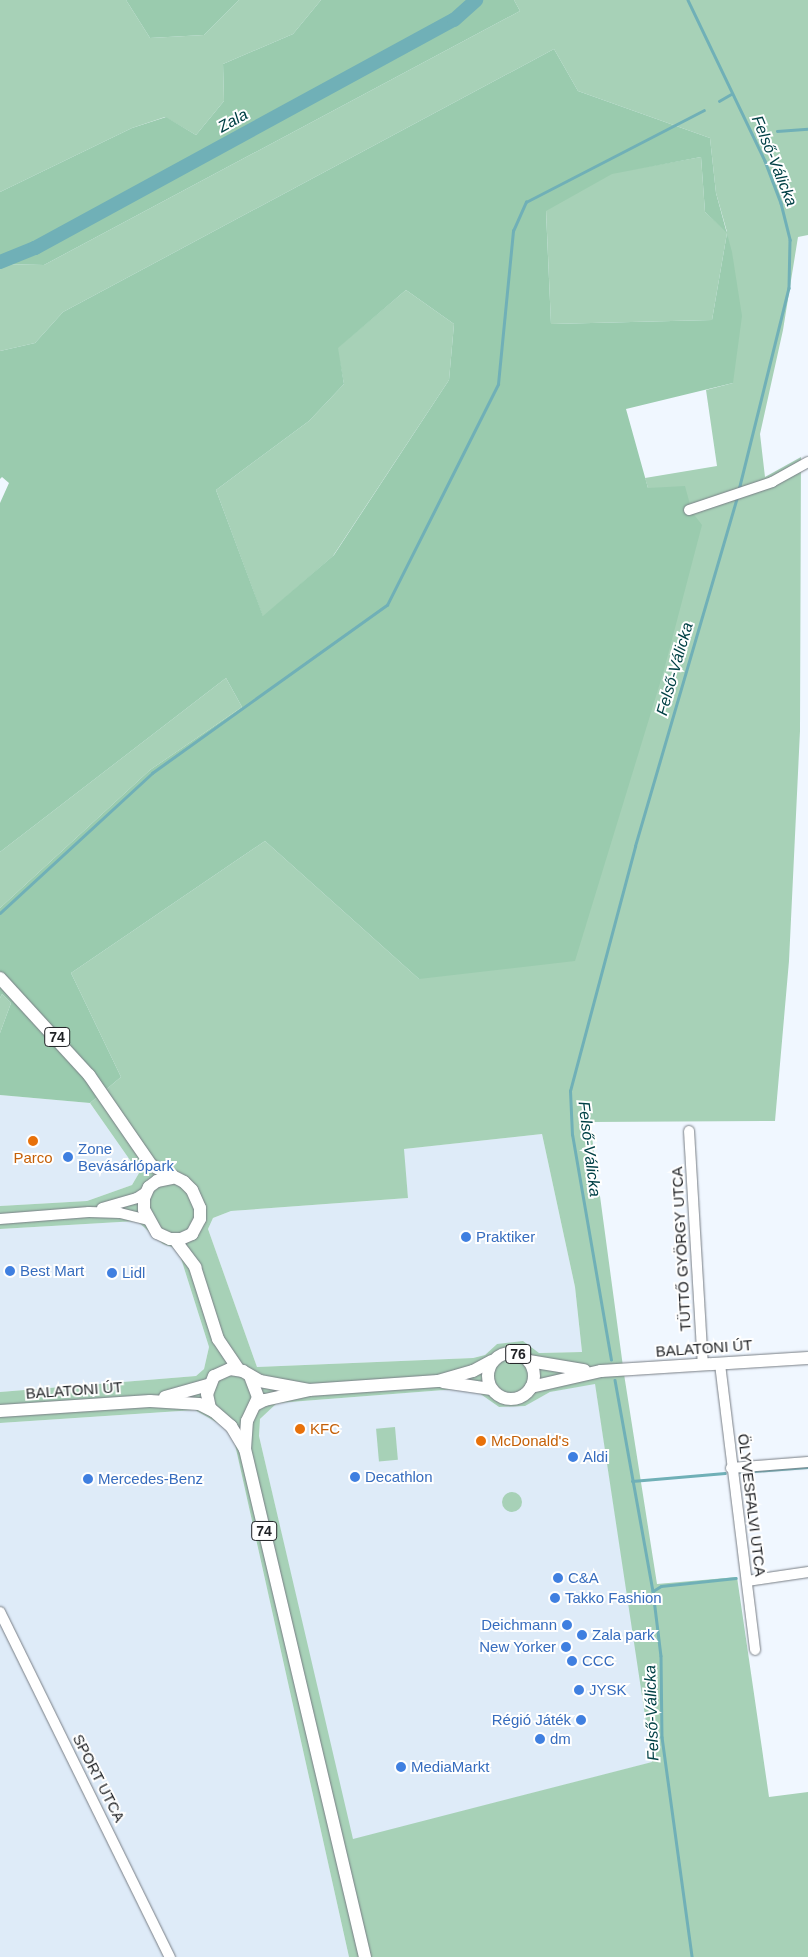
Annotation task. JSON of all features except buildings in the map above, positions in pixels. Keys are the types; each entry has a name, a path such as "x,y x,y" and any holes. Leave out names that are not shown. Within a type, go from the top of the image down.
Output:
{"main road":[{"name":"74","path":"0,978 89,1075 140,1151 159,1171 184,1182 196,1198 200,1213 195,1230 195,1267 218,1339 257,1387 253,1408 247,1421 245,1449 365,1957"},
{"name":"74","path":"140,1151 148,1190 144,1210 148,1220 160,1236 175,1240 195,1267"},
{"path":"148,1190 162,1179 172,1178"},
{"path":"175,1240 187,1237 195,1230"},
{"name":"74","path":"216,1374 218,1339"},
{"name":"76","path":"253,1408 265,1400 309,1390 438,1381 473,1371 512,1353 529,1362 534,1374 532,1387 524,1396 514,1400 503,1398 491,1389 438,1381"},
{"name":"BALATONI ÚT","path":"532,1387 601,1371 808,1358"},
{"name":"76","path":"491,1389 487,1373 492,1361"},
{"name":"BALATONI ÚT","path":"529,1362 547,1366 601,1371"},
{"path":"208,1386 216,1374 225,1370 244,1373"},
{"name":"76","path":"244,1373 268,1383 309,1390"},
{"name":"74","path":"208,1386 207,1399 245,1449"},
{"name":"BALATONI ÚT","path":"150,1401 208,1386"},
{"name":"BALATONI ÚT","path":"0,1411 150,1401 199,1404 218,1415"},
{"path":"218,1415 236,1419 253,1408"}],"street":[{"path":"689,510 728,495 772,482 808,462"},
{"name":"TÜTTŐ GYÖRGY UTCA","path":"689,1131 703,1364"},
{"path":"89,1212 129,1201 148,1190"},
{"path":"0,1219 89,1212 120,1212 148,1220"},
{"name":"ÖLYVESFALVI UTCA","path":"720,1364 731,1468 755,1650"},
{"path":"731,1468 808,1462"},
{"path":"746,1581 808,1572"},
{"name":"SPORT UTCA","path":"0,1612 170,1957"}],"shaded area":[{"path":"0,1095 90,1103 139,1173 132,1185 87,1201 0,1206"},
{"path":"542,1134 575,1287 582,1352 538,1353 497,1344 485,1355 473,1358 257,1367 208,1229 213,1218 231,1211 408,1198 403,1149"},
{"path":"137,1221 163,1244 178,1249 209,1347 204,1369 196,1376 0,1392 0,1229"},
{"path":"595,1383 653,1762 352,1840 259,1436 260,1419 277,1403 457,1389 479,1393 499,1407 524,1406 550,1392"},
{"path":"196,1410 232,1431 349,1957 0,1957 0,1423"}],"green space":[{"path":"0,0 126,0 150,38 204,35 239,0 321,0 293,34 223,64 224,101 196,135 165,117 132,128 0,192"},
{"path":"126,0 239,0 204,35 150,38"},
{"path":"321,0 514,0 520,11 44,265 0,264 0,192 132,128 166,117 196,135 224,101 223,64 293,34"},
{"path":"514,0 808,0 808,235 798,237 783,330 760,434 765,477 801,457 800,731 789,961 775,1121 590,1122 624,1374 657,1584 737,1577 769,1797 808,1792 808,1957 349,1957 232,1431 195,1410 0,1423 0,1392 196,1376 204,1369 209,1347 178,1249 163,1244 137,1221 0,1229 0,1206 87,1201 132,1185 139,1173 90,1103 121,1077 71,973 265,841 419,979 648,488 645,478 717,466 706,390 733,383 727,233 712,320 551,324 546,210 612,173 701,157 705,212 727,232 716,193 710,138 578,91 554,49 63,312 35,343 0,351 0,264 44,265 520,11","holes":["542,1134 575,1287 582,1352 539,1353 523,1341 497,1344 485,1355 473,1358 257,1367 208,1229 213,1218 231,1211 408,1198 404,1149","595,1384 652,1762 353,1839 259,1436 260,1419 277,1403 457,1389 479,1393 499,1407 525,1406 550,1392"]},
{"path":"554,49 578,91 710,138 716,193 727,233 732,252 742,316 733,383 626,409 648,488 685,486 692,512 702,525 664,670 575,961 419,979 265,841 71,973 121,1077 90,1103 0,1095 0,1033 11,1003 2,994 0,998 0,908 150,770 242,707 226,678 0,852 0,503 9,483 2,477 0,479 0,351 35,343 63,312","holes":["701,157 705,212 727,233 712,320 551,324 546,211 612,174","406,290 454,324 449,380 334,555 263,616 216,490 309,421 344,384 338,348"]},
{"path":"406,290 454,324 449,380 333,556 263,617 216,490 309,421 344,384 337,348"},
{"path":"226,678 242,707 150,770 0,908 0,852"},
{"path":"2,994 11,1003 0,1033 0,998"},
{"path":"395,1427 398,1460 379,1462 376,1429"},
{"path":"512,1492 519,1495 522,1502 519,1509 512,1512 505,1509 502,1502 505,1495"}],"waterway":[{"name":"Zala","path":"0,262 35,248 454,20 476,0"},
{"name":"Felső-Válicka","path":"688,0 765,161 781,203 790,240 789,288 739,490"},
{"path":"719,101 731,94"},
{"path":"0,913 152,773 387,605 498,384 513,231 526,202 704,110"},
{"path":"777,131 808,129"},
{"name":"Felső-Válicka","path":"611,1360 572,1135 570,1091 635,846 737,498"},
{"name":"Felső-Válicka","path":"615,1380 653,1591 661,1656 662,1737 692,1957"},
{"path":"740,1472 808,1467"},
{"path":"632,1481 725,1473"},
{"path":"754,1575 762,1574"},
{"path":"653,1591 661,1586 736,1578"}],"place":[{"name":"Parco","path":"33,1141"},
{"name":"Zone Bevásárlópark","path":"68,1157"},
{"name":"Praktiker","path":"466,1237"},
{"name":"Best Mart","path":"10,1271"},
{"name":"Lidl","path":"112,1273"},
{"name":"KFC","path":"300,1429"},
{"name":"McDonald's","path":"481,1441"},
{"name":"Aldi","path":"573,1457"},
{"name":"Decathlon","path":"355,1477"},
{"name":"Mercedes-Benz","path":"88,1479"},
{"name":"C&A","path":"558,1578"},
{"name":"Takko Fashion","path":"555,1598"},
{"name":"Deichmann","path":"567,1625"},
{"name":"Zala park","path":"582,1635"},
{"name":"New Yorker","path":"566,1647"},
{"name":"CCC","path":"572,1661"},
{"name":"JYSK","path":"579,1690"},
{"name":"Régió Játék","path":"581,1720"},
{"name":"dm","path":"540,1739"},
{"name":"MediaMarkt","path":"401,1767"}]}
